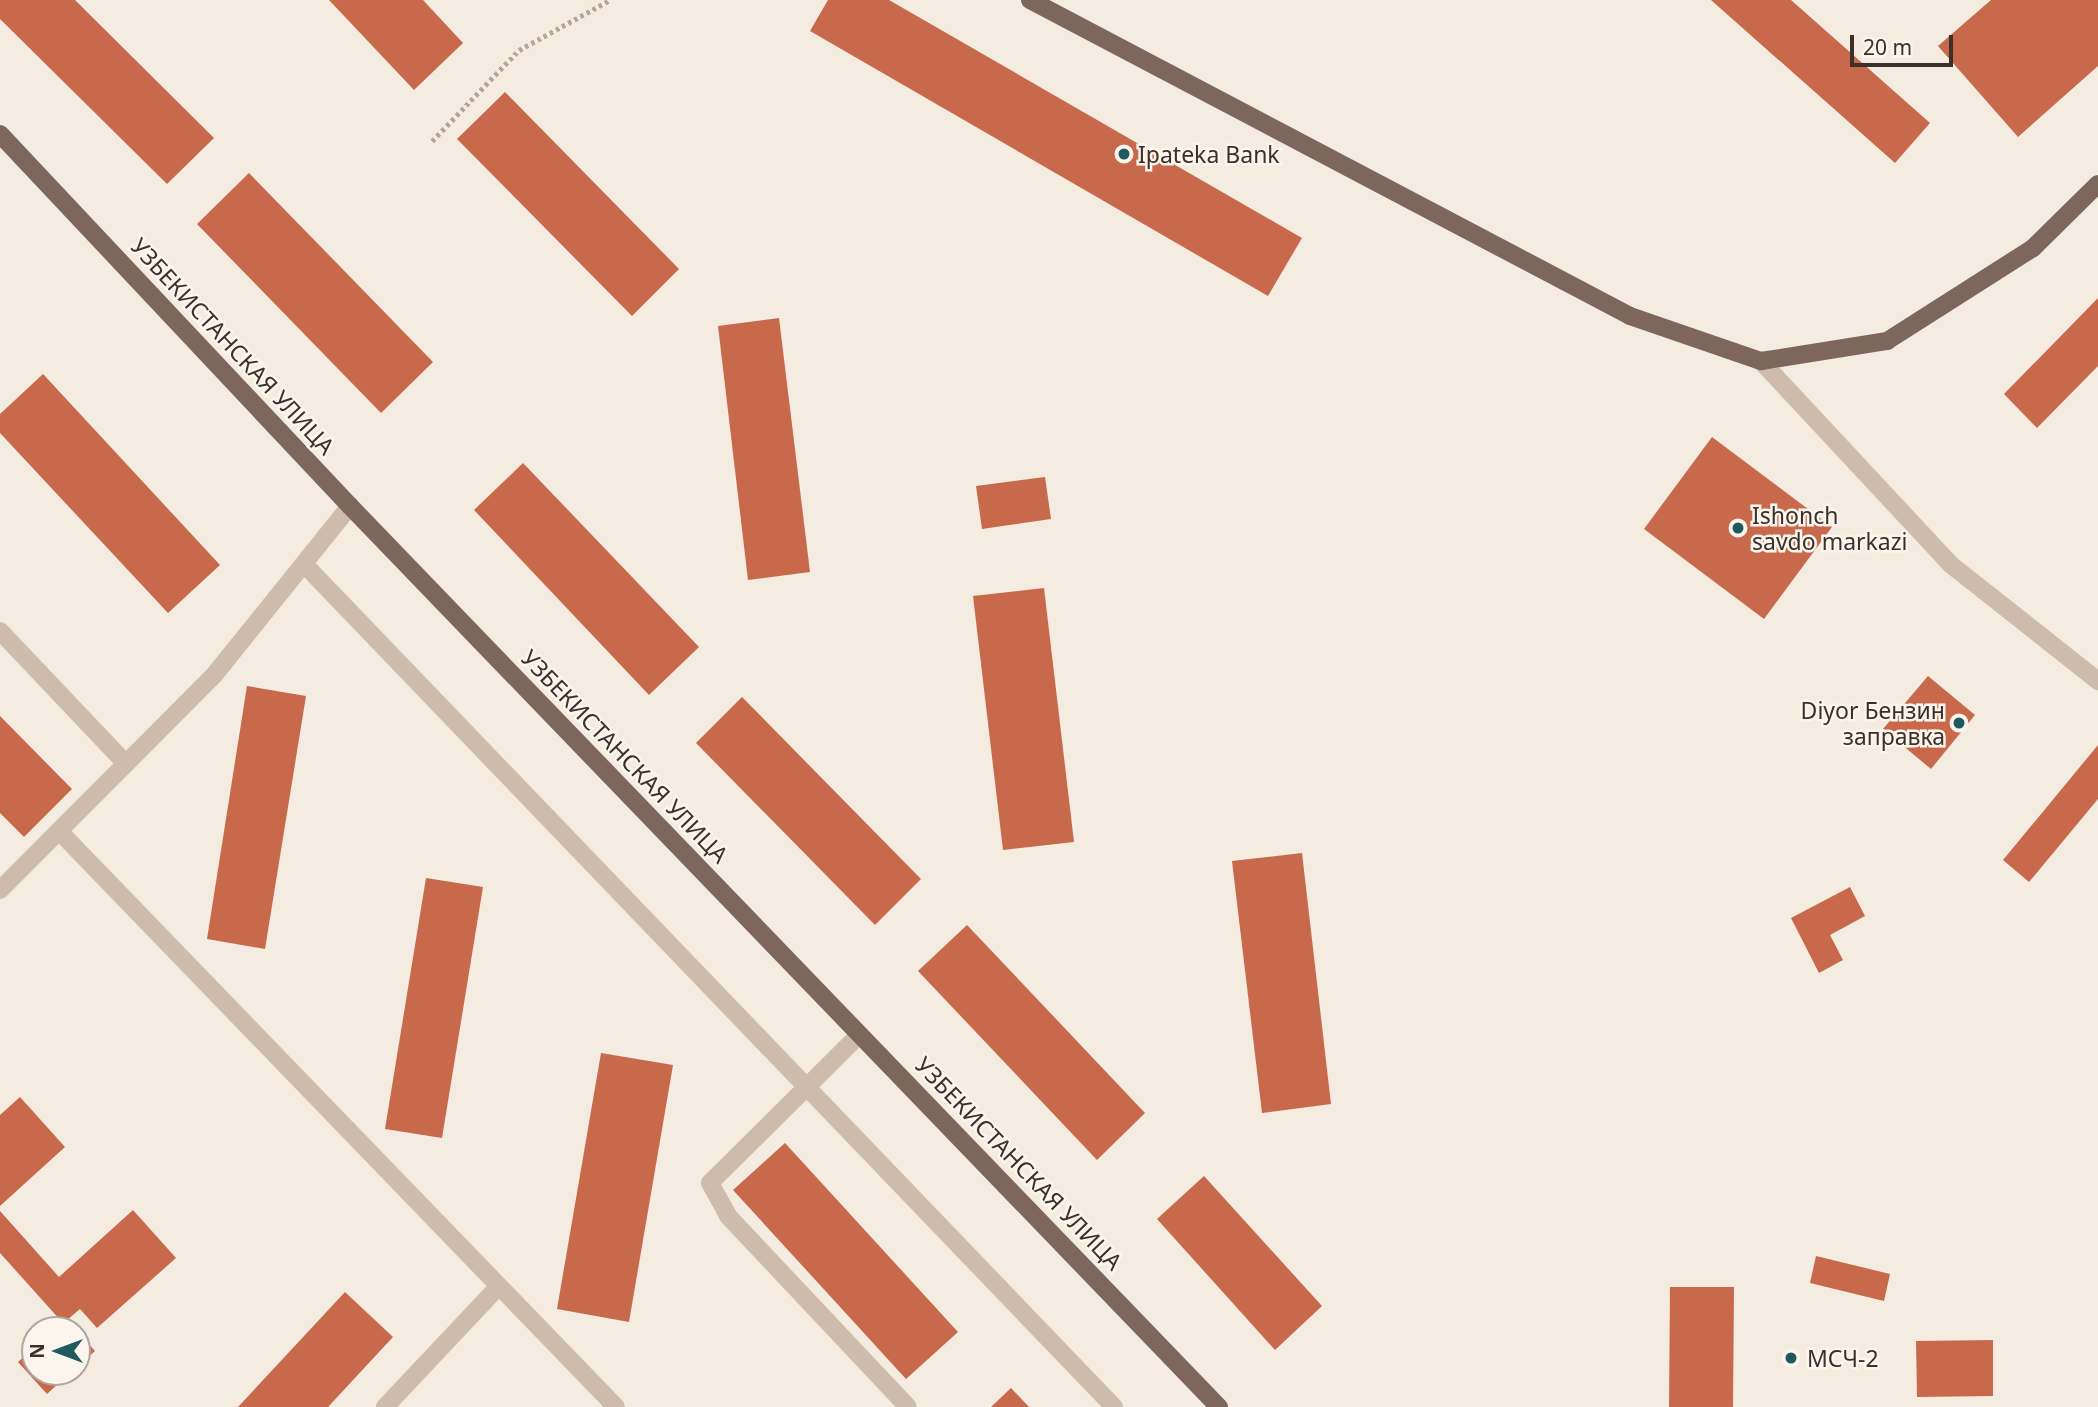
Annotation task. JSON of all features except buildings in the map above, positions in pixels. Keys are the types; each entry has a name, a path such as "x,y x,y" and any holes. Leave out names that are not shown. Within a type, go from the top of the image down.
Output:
{"main road":[{"path":"1030,0 1630,316 1761,361 1888,341 2033,248 2098,184"},
{"name":"УЗБЕКИСТАНСКАЯ УЛИЦА","path":"0,134 350,506 859,1035 1007,1184 1219,1407"}],"lane":[{"path":"1761,361 1950,564 2098,681"},
{"path":"0,890 215,674 350,506"},
{"path":"304,564 1114,1407"},
{"path":"0,631 126,764"},
{"path":"59,831 616,1407"},
{"path":"859,1035 710,1183 728,1216 908,1407"},
{"path":"385,1407 499,1286"}],"path":[{"path":"432,141 519,50 610,0"}],"place":[{"name":"Ipateka Bank","path":"1124,154"},
{"name":"Ishonch savdo markazi","path":"1738,528"},
{"name":"Diyor Бензин заправка","path":"1959,723"},
{"name":"МСЧ-2","path":"1791,1358"}]}
